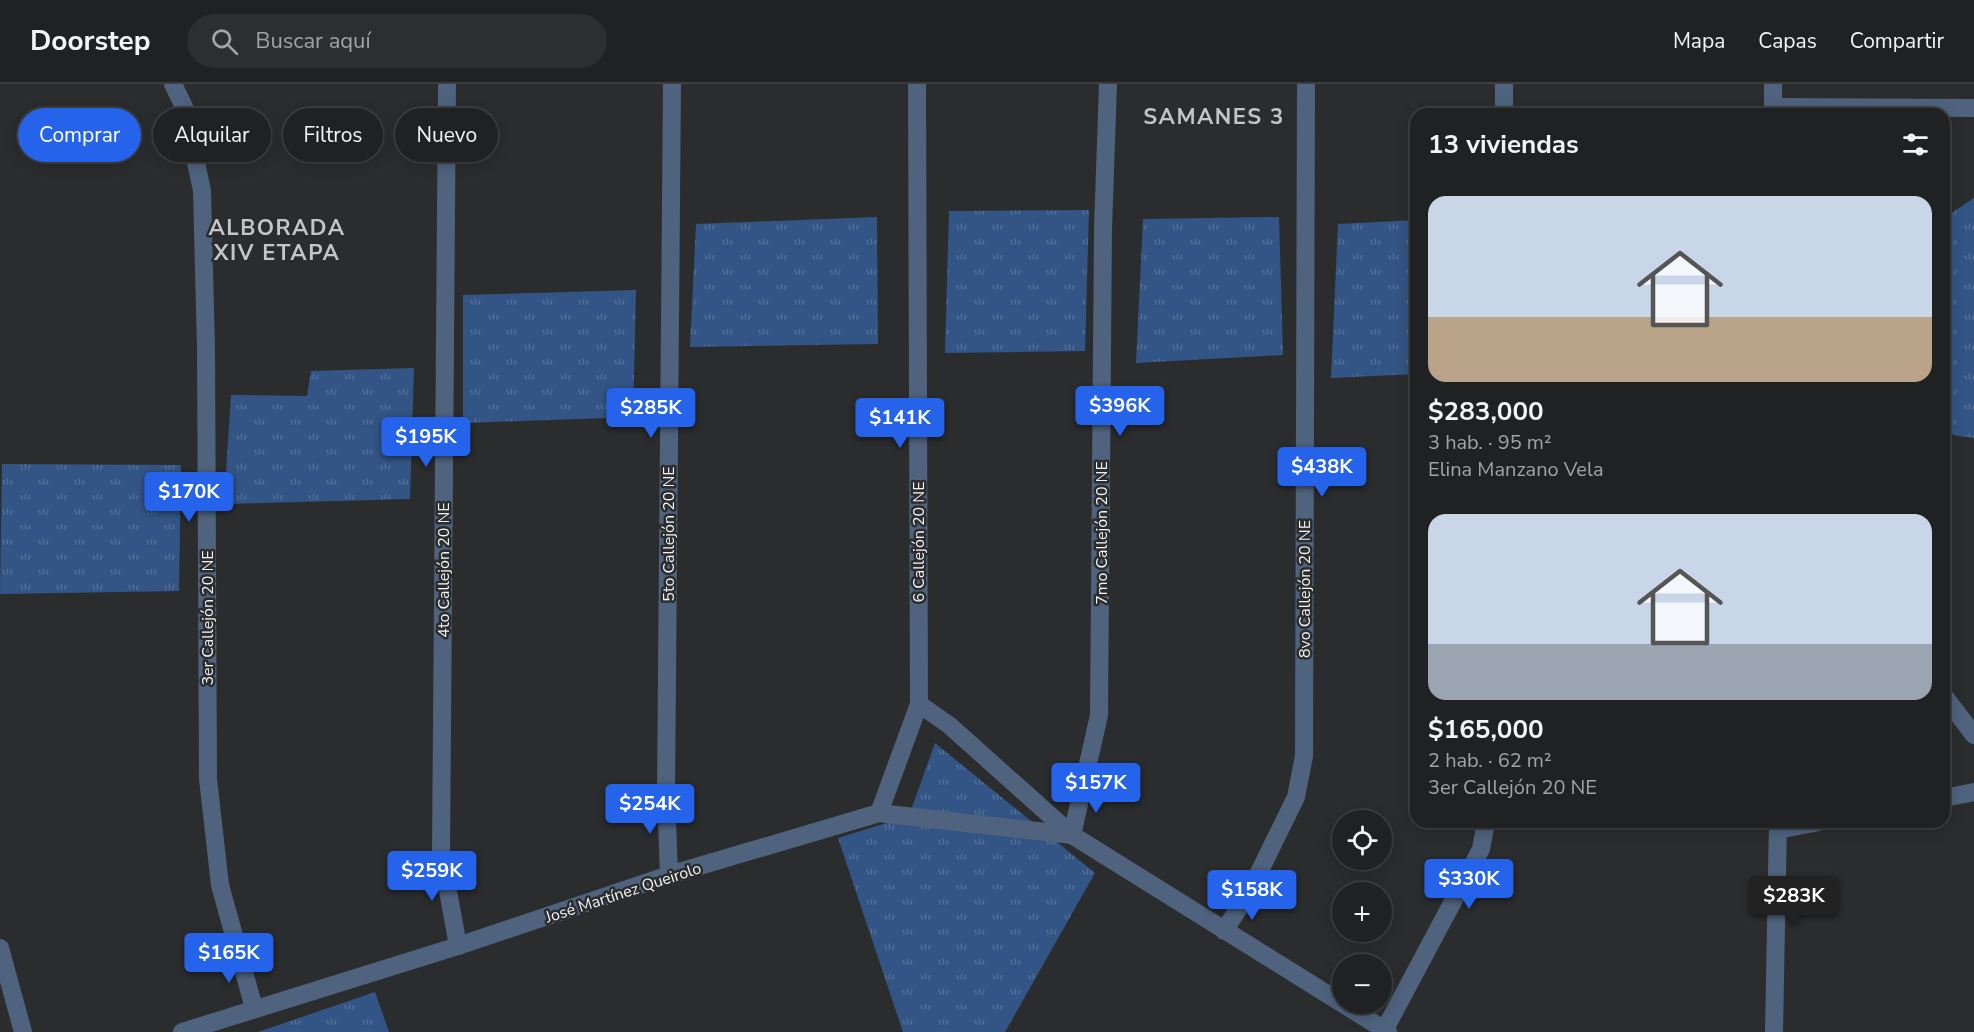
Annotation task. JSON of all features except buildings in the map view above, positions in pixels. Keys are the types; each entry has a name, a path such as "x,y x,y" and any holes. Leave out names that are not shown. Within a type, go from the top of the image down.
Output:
{"street":[{"name":"3er Callejón 20 NE","path":"173,84 184,109 202,191 206,348 208,779 220,885 254,1008"},
{"name":"4to Callejón 20 NE","path":"447,84 441,852 458,946"},
{"name":"5to Callejón 20 NE","path":"669,876 666,782 672,84"},
{"name":"6 Callejón 20 NE","path":"879,813 919,704 917,84"},
{"name":"7mo Callejón 20 NE","path":"1072,835 1100,715 1103,240 1108,84"},
{"name":"8vo Callejón 20 NE","path":"1224,931 1250,891 1296,797 1304,756 1306,84"},
{"path":"1504,84 1504,108"},
{"path":"1773,84 1773,108"},
{"path":"1950,108 1974,108"},
{"name":"José Martínez Queirolo","path":"919,704 949,725 1072,835 1386,1031"},
{"path":"1950,704 1974,735"},
{"path":"1950,797 1974,792"},
{"name":"José Martínez Queirolo","path":"182,1032 458,946 669,876 879,813 1072,835"},
{"path":"1386,1031 1481,849 1484,828"},
{"path":"1774,1032 1778,828"},
{"path":"0,948 23,1032"}],"green space":[{"path":"1974,198 1974,438 1953,435 1950,429 1950,214"},
{"path":"1089,210 1085,351 945,353 949,211"},
{"path":"877,217 878,344 690,347 696,224"},
{"path":"1279,217 1283,355 1136,363 1143,219"},
{"path":"1410,220 1410,374 1331,378 1338,224"},
{"path":"636,290 633,417 463,423 463,295"},
{"path":"414,368 410,499 224,504 231,395 307,396 311,371"},
{"path":"2,464 181,465 179,591 0,594"},
{"path":"935,743 1095,873 1005,1032 903,1032 838,838 909,816"},
{"path":"375,992 389,1032 258,1032"}],"district":[{"name":"SAMANES 3","path":"1214,116"},
{"name":"ALBORADA XIV ETAPA","path":"277,240"}]}
